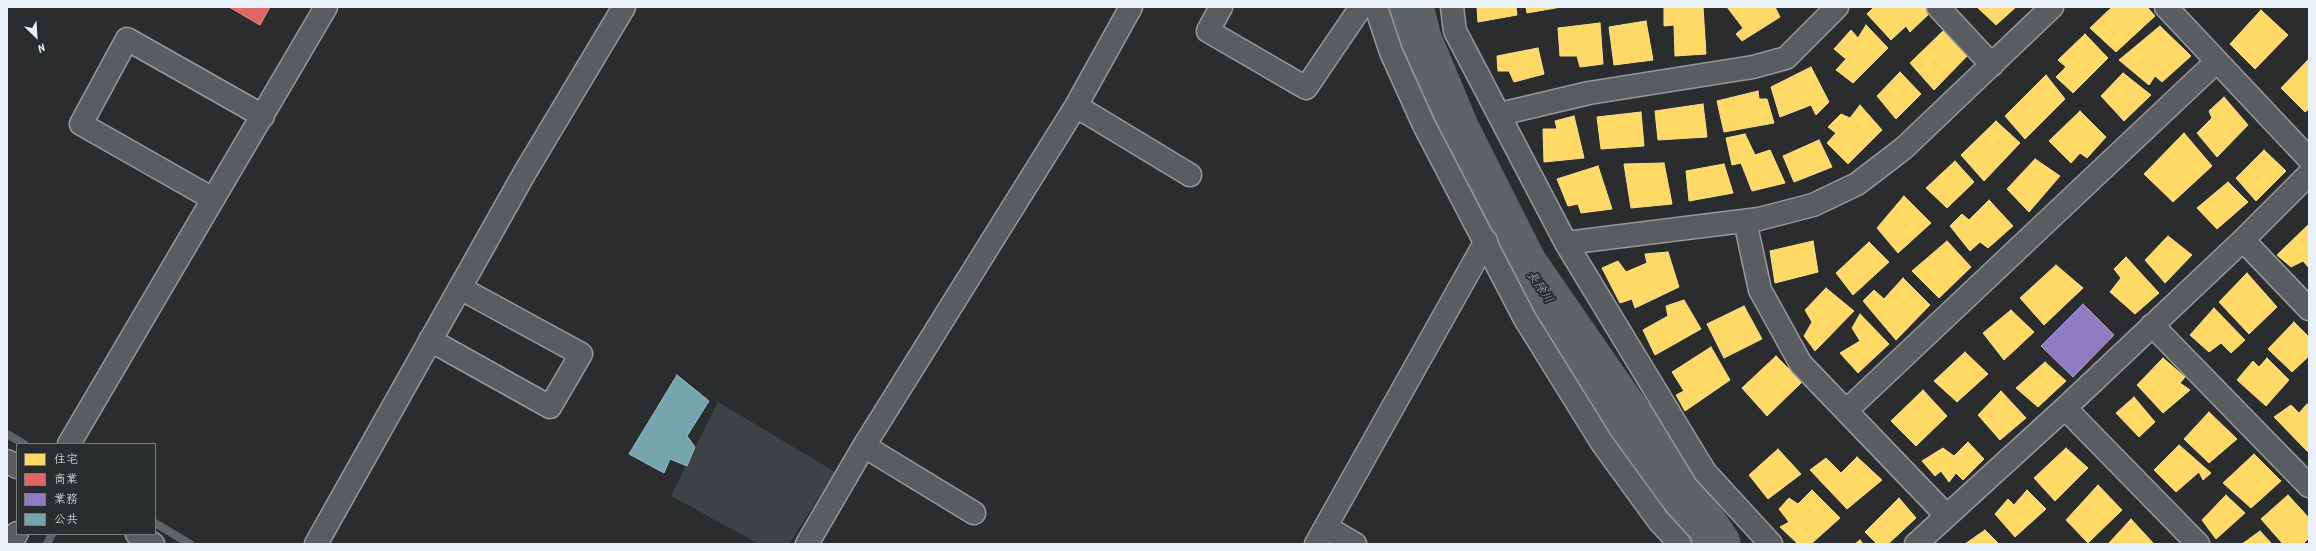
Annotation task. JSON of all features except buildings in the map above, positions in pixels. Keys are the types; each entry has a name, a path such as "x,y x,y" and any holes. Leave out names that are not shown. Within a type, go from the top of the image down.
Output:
{"street":[{"path":"70,443 326,7"},
{"path":"316,544 524,174 624,7"},
{"path":"807,544 864,446 1076,106 1132,7"},
{"path":"1222,7 1208,31 1306,88 1360,7"},
{"path":"1376,7 1391,52 1424,125 1526,319 1602,443 1658,520 1680,544"},
{"path":"1452,7 1455,31 1500,114 1566,243 1705,472 1771,544"},
{"path":"1500,114 1589,93 1753,67 1786,58 1837,7"},
{"path":"1938,7 1992,66"},
{"path":"1566,243 1745,221 1813,205 1857,184 1904,148 1992,66 2052,7"},
{"path":"2166,7 2216,62 2309,159"},
{"path":"213,199 81,124 127,39 263,116"},
{"path":"1846,411 2216,62"},
{"path":"1076,106 1190,175"},
{"path":"1916,544 2065,408 2243,240 2309,174"},
{"path":"1745,221 1760,290 1801,364 1946,515"},
{"path":"2243,240 2309,309"},
{"path":"1354,544 1321,535 1486,242"},
{"path":"430,340 550,407 581,354 460,288"},
{"path":"2152,325 2309,486"},
{"path":"2065,408 2198,544"},
{"path":"864,446 974,513"},
{"path":"7,461 16,466"},
{"path":"11,544 16,535"}],"shaded area":[{"path":"718,402 835,472 789,544 759,544 671,496"}],"waterway":[{"name":"長除川","path":"1409,7 1417,39 1455,130 1523,265 1716,544"},
{"path":"7,434 22,443"},
{"path":"156,524 190,544"},
{"path":"47,544 52,535"}]}
